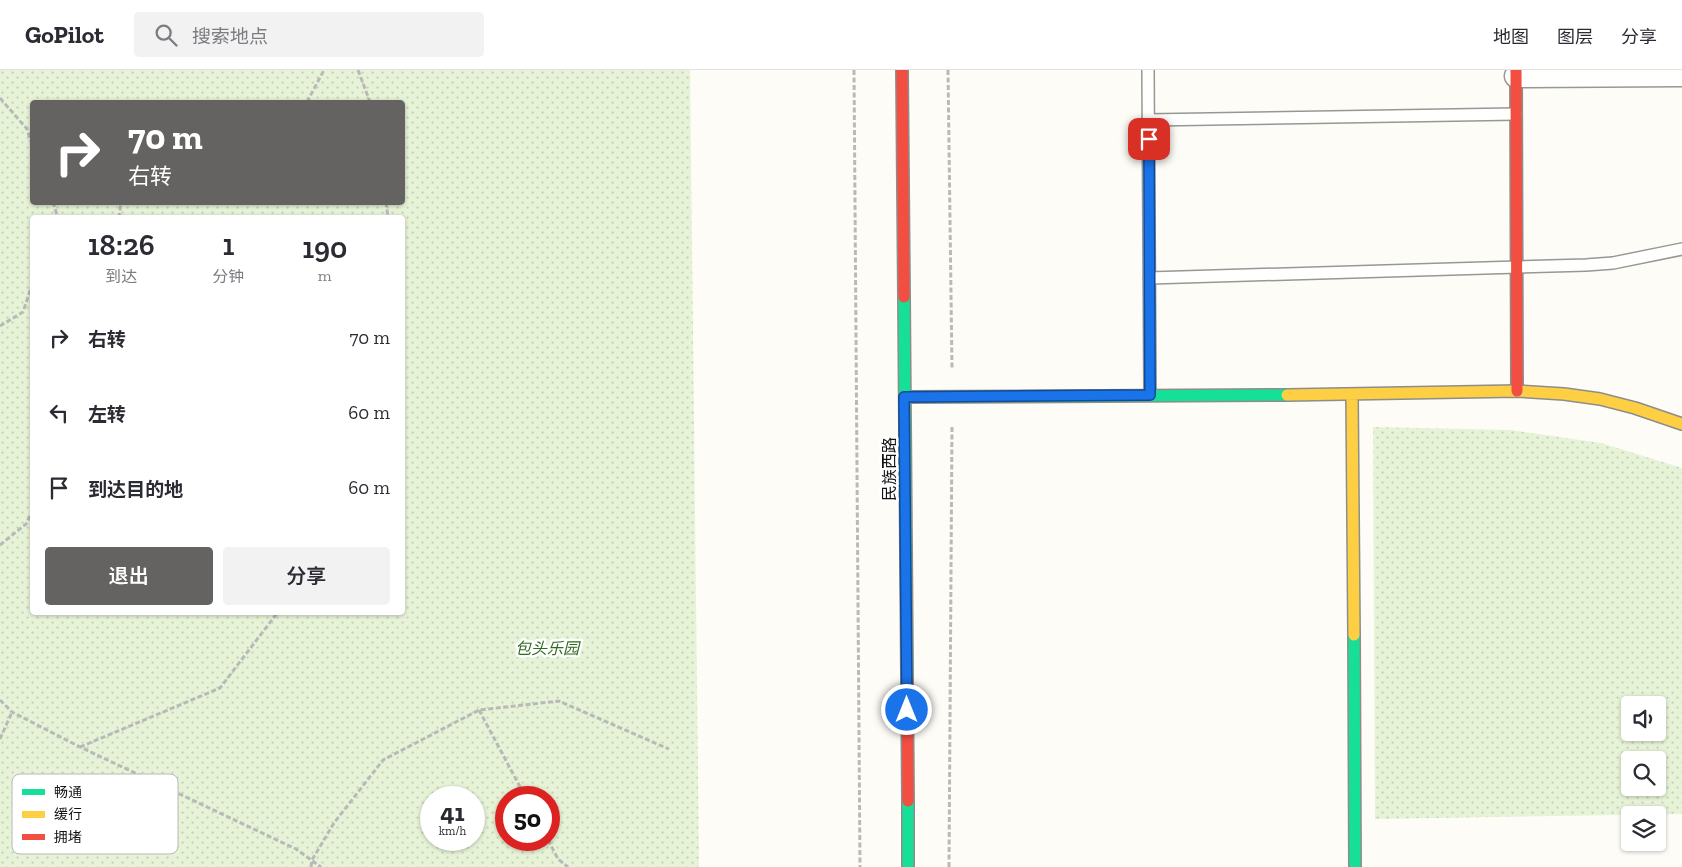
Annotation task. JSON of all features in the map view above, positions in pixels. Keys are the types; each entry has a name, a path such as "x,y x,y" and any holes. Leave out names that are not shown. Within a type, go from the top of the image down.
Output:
{"street":[{"name":"民族西路","path":"902,70 908,867"},
{"path":"902,85 907,70"},
{"path":"1517,391 1516,73 1682,75"},
{"path":"904,397 1352,395 1517,391 1564,394 1600,399 1635,408 1682,424"},
{"path":"1352,395 1355,867"}],"lane":[{"path":"1148,70 1150,395"},
{"path":"1149,120 1516,114"},
{"path":"1149,278 1613,263 1682,249"}],"path":[{"path":"308,100 324,70"},
{"path":"358,70 369,100"},
{"path":"854,70 860,867"},
{"path":"948,70 952,397 949,867"},
{"path":"0,98 27,129 30,138"},
{"path":"0,326 22,312 30,290"},
{"path":"0,545 26,524 30,516"},
{"path":"80,747 220,688 276,615"},
{"path":"0,700 12,712 137,774"},
{"path":"311,867 312,860 334,823 382,760 479,710 559,701 669,748"},
{"path":"479,710 520,786"},
{"path":"0,739 12,712"},
{"path":"178,793 296,849 321,867"},
{"path":"554,851 558,859 568,867"}],"green space":[{"name":"包头乐园","path":"0,70 690,70 699,867 0,867"},
{"path":"1373,427 1511,430 1601,443 1682,468 1682,814 1666,814 1666,806 1621,806 1621,815 1375,819"}],"traffic: fast":[{"path":"904,297 907,676"},
{"path":"905,397 1287,395"},
{"path":"1354,635 1355,867"},
{"path":"908,801 908,867"}],"traffic: slow":[{"path":"1287,395 1517,391 1564,394 1600,399 1635,408 1682,424"},
{"path":"1352,395 1354,635"}],"traffic: jam":[{"path":"902,70 904,297"},
{"path":"1516,70 1517,391"},
{"path":"907,676 908,801"}],"route":[{"path":"907,710 904,397 1150,395 1149,139"}]}
